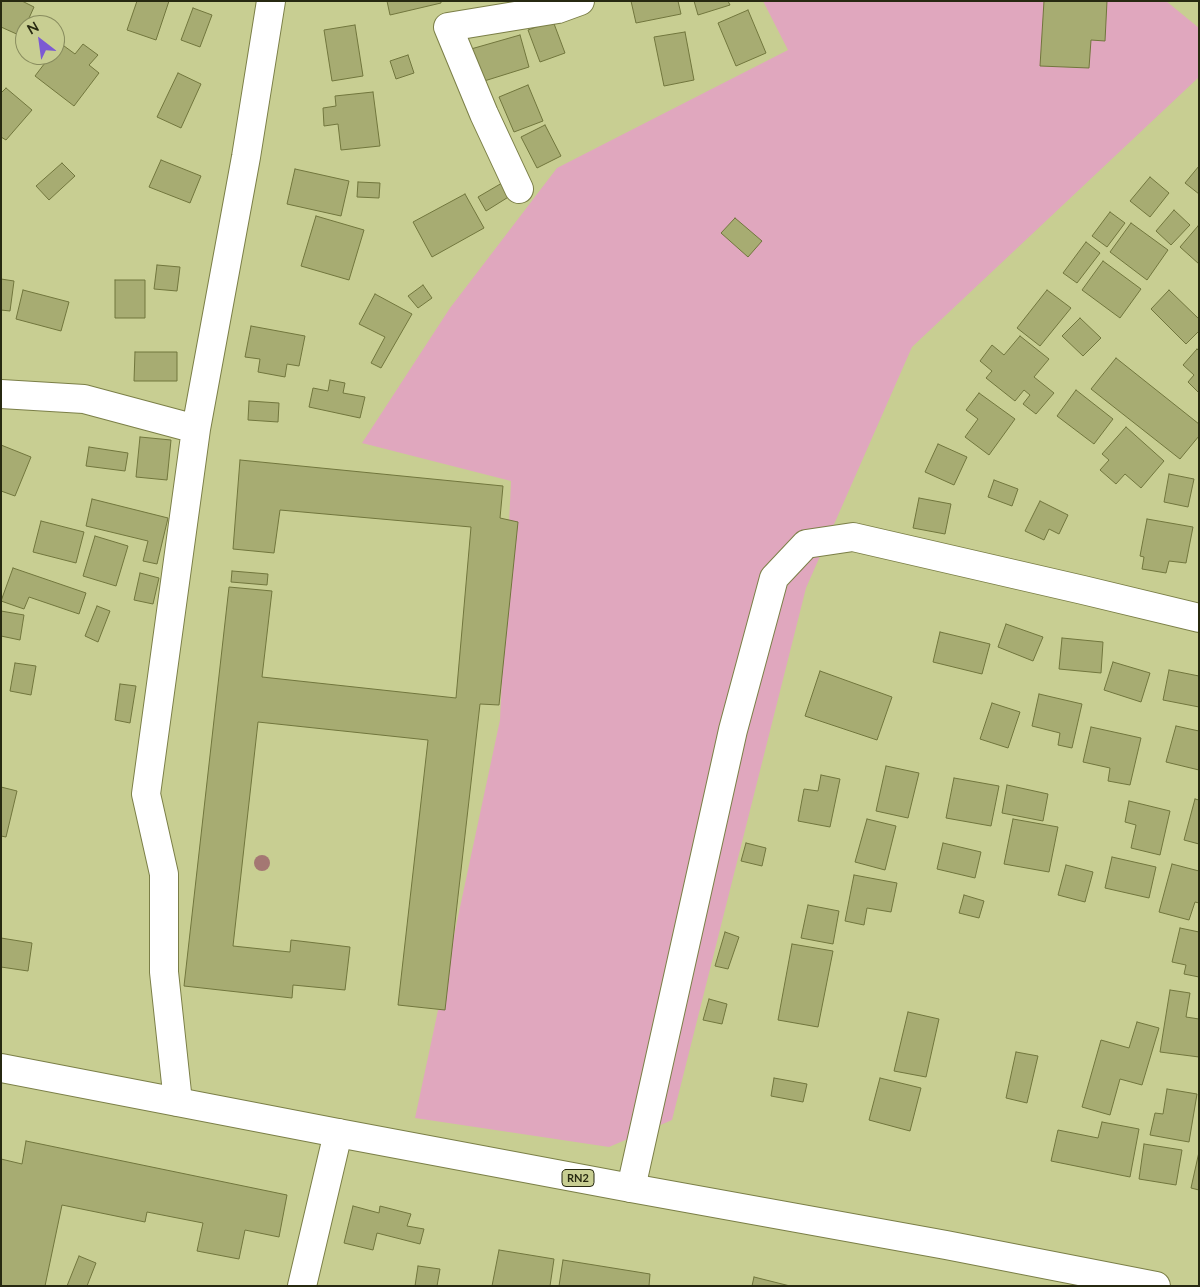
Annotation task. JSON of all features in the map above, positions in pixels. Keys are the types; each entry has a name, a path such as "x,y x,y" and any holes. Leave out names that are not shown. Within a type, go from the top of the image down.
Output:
{"main road":[{"path":"178,1102 164,972 164,874 146,794 196,429 246,157 271,1"},
{"path":"519,189 484,114 448,27 558,9 580,1"},
{"path":"1,394 84,399 196,429"},
{"path":"631,1188 733,730 771,587 774,578 806,544 853,537 1199,618"},
{"name":"RN2","path":"1,1068 1156,1286"},
{"path":"302,1286 338,1133"}],"shaded area":[{"path":"763,1 1166,1 1199,28 1199,77 912,347 806,588 672,1120 609,1147 415,1118 500,720 511,481 362,443 450,308 557,168 788,50"}],"building":[{"path":"1,1 22,1 34,7 30,15 15,15 15,33 1,27"},
{"path":"137,1 169,1 156,40 127,30"},
{"path":"387,1 441,1 441,3 390,15"},
{"path":"631,1 678,1 681,14 636,23"},
{"path":"694,1 728,1 730,5 698,15"},
{"path":"1044,1 1107,1 1105,41 1091,40 1089,68 1040,66"},
{"path":"193,8 212,15 200,47 181,40"},
{"path":"748,10 766,53 736,66 718,23"},
{"path":"553,21 565,53 540,62 528,30"},
{"path":"355,25 363,76 332,81 324,30"},
{"path":"685,32 694,80 664,86 654,37"},
{"path":"520,35 529,67 481,82 471,49"},
{"path":"83,44 98,55 89,65 99,73 74,106 35,76 43,65 65,65 65,47 75,54"},
{"path":"408,55 414,73 396,79 390,61"},
{"path":"178,73 201,84 181,128 157,117"},
{"path":"528,85 543,121 514,132 499,97"},
{"path":"6,88 32,110 6,140 1,137 1,93"},
{"path":"373,92 380,146 341,150 338,124 324,126 323,108 336,106 335,96"},
{"path":"545,125 561,156 537,168 521,137"},
{"path":"161,160 201,176 190,203 149,187"},
{"path":"62,163 75,176 49,200 36,186"},
{"path":"1199,166 1199,194 1185,183"},
{"path":"295,169 349,181 341,216 287,204"},
{"path":"1150,177 1169,193 1150,217 1130,201"},
{"path":"358,182 380,183 379,198 357,197"},
{"path":"502,183 510,196 486,211 478,197"},
{"path":"465,194 484,228 432,257 413,222"},
{"path":"1174,210 1190,225 1171,245 1156,231"},
{"path":"1110,212 1125,223 1107,247 1092,236"},
{"path":"316,216 364,230 349,280 301,266"},
{"path":"735,218 762,241 748,257 721,233"},
{"path":"1131,223 1168,250 1147,280 1110,252"},
{"path":"1199,227 1199,264 1180,247"},
{"path":"1086,242 1100,253 1077,283 1063,273"},
{"path":"1103,261 1141,289 1120,318 1082,290"},
{"path":"157,265 180,267 177,291 154,289"},
{"path":"1,279 14,281 10,311 1,310"},
{"path":"115,280 145,280 145,318 115,318"},
{"path":"423,285 432,298 418,308 408,296"},
{"path":"23,290 69,302 61,331 16,319"},
{"path":"1047,290 1071,308 1040,346 1017,328"},
{"path":"1169,290 1199,319 1199,331 1186,344 1151,309"},
{"path":"375,294 412,314 381,368 371,363 385,337 359,324"},
{"path":"1080,318 1101,338 1083,356 1062,336"},
{"path":"251,326 305,336 299,366 287,364 285,377 258,372 260,359 245,357"},
{"path":"1020,336 1049,359 1034,377 1054,393 1036,414 1023,404 1030,395 1024,390 1015,401 986,378 992,371 980,361 992,345 1004,355"},
{"path":"1197,349 1199,351 1199,393 1188,382 1194,375 1183,365"},
{"path":"135,352 177,352 177,381 134,381"},
{"path":"1116,358 1199,424 1199,436 1180,459 1091,389"},
{"path":"330,380 345,383 343,393 365,397 360,418 309,407 313,388 328,391"},
{"path":"1076,390 1113,419 1094,444 1057,416"},
{"path":"979,393 1015,419 989,455 965,437 978,419 966,410"},
{"path":"249,401 279,403 278,422 248,420"},
{"path":"1126,427 1164,461 1141,488 1125,474 1116,484 1100,470 1109,460 1102,454"},
{"path":"140,437 171,440 167,480 136,477"},
{"path":"938,444 967,457 954,485 925,472"},
{"path":"1,445 31,457 15,496 1,491"},
{"path":"89,447 128,453 125,471 86,466"},
{"path":"240,460 503,486 500,518 518,522 499,705 480,704 445,1010 398,1005 428,740 258,722 233,946 290,952 291,940 350,947 345,990 293,985 292,998 184,986 229,587 272,591 262,677 456,698 471,527 280,510 274,553 233,549"},
{"path":"1169,474 1194,479 1188,507 1164,502"},
{"path":"994,480 1018,489 1012,506 988,497"},
{"path":"919,498 951,504 945,534 913,528"},
{"path":"92,499 168,518 157,564 143,561 148,541 86,526"},
{"path":"1040,501 1068,515 1059,534 1049,529 1044,540 1025,531"},
{"path":"1147,519 1193,527 1186,563 1169,561 1166,573 1142,569 1144,557 1140,556"},
{"path":"41,521 84,532 76,563 33,552"},
{"path":"95,536 128,546 116,586 83,576"},
{"path":"13,568 86,593 79,614 29,597 24,609 1,601"},
{"path":"232,571 268,574 267,585 231,582"},
{"path":"140,573 159,578 153,604 134,600"},
{"path":"97,606 110,611 98,642 85,636"},
{"path":"1,611 24,615 20,640 1,636"},
{"path":"1006,624 1043,637 1033,661 998,647"},
{"path":"940,632 990,644 982,674 933,662"},
{"path":"1062,638 1103,642 1101,673 1059,669"},
{"path":"1113,662 1150,673 1141,702 1104,690"},
{"path":"15,663 36,666 31,695 10,691"},
{"path":"1169,670 1199,676 1199,707 1163,700"},
{"path":"820,671 892,697 877,740 805,716"},
{"path":"120,684 136,686 130,723 115,720"},
{"path":"1039,694 1082,704 1072,748 1058,745 1060,733 1032,726"},
{"path":"992,703 1020,712 1008,748 980,739"},
{"path":"1176,726 1199,731 1199,770 1166,762"},
{"path":"1091,727 1141,738 1130,785 1108,781 1110,768 1083,762"},
{"path":"886,766 919,773 908,818 876,811"},
{"path":"821,775 840,779 830,827 798,821 804,789 818,791"},
{"path":"954,778 999,786 991,826 946,818"},
{"path":"1007,785 1048,794 1043,821 1002,813"},
{"path":"1,787 17,791 6,837 1,836"},
{"path":"1195,799 1199,800 1199,844 1184,840"},
{"path":"1129,801 1170,811 1160,855 1131,848 1136,825 1125,822"},
{"path":"867,819 896,826 885,870 855,862"},
{"path":"1013,819 1058,827 1049,872 1004,864"},
{"path":"746,843 766,848 762,866 741,861"},
{"path":"943,843 981,852 975,878 937,869"},
{"path":"1112,857 1156,867 1149,898 1105,888"},
{"path":"1172,864 1199,871 1199,903 1195,902 1189,920 1159,912"},
{"path":"1066,865 1093,872 1085,902 1058,895"},
{"path":"854,875 897,883 891,912 867,908 864,925 845,921"},
{"path":"964,895 984,901 979,918 959,913"},
{"path":"808,905 839,911 833,944 801,938"},
{"path":"1180,928 1199,932 1199,977 1184,974 1186,965 1172,962"},
{"path":"725,932 739,937 728,969 715,966"},
{"path":"1,938 32,943 28,971 1,967"},
{"path":"792,944 833,951 818,1027 778,1020"},
{"path":"1170,990 1190,993 1186,1017 1199,1019 1199,1057 1160,1052"},
{"path":"709,999 727,1004 722,1024 703,1020"},
{"path":"908,1012 939,1019 926,1077 894,1071"},
{"path":"1137,1022 1159,1028 1142,1085 1120,1079 1110,1115 1082,1107 1101,1040 1129,1048"},
{"path":"1016,1052 1038,1056 1027,1103 1006,1098"},
{"path":"774,1078 807,1084 803,1102 771,1096"},
{"path":"880,1078 921,1088 910,1131 869,1120"},
{"path":"1167,1089 1197,1094 1189,1142 1150,1135 1155,1113 1163,1114"},
{"path":"1102,1122 1139,1129 1130,1177 1051,1161 1058,1130 1098,1138"},
{"path":"26,1141 287,1195 279,1237 245,1230 239,1259 197,1251 203,1223 147,1212 145,1222 62,1205 45,1286 1,1286 1,1159 22,1164"},
{"path":"1144,1144 1182,1150 1176,1185 1139,1179"},
{"path":"1199,1152 1199,1190 1191,1188"},
{"path":"353,1206 379,1213 380,1206 411,1214 407,1226 424,1229 420,1244 377,1233 373,1250 344,1243"},
{"path":"499,1250 554,1259 550,1286 492,1286"},
{"path":"79,1256 96,1263 87,1286 67,1286"},
{"path":"563,1260 650,1274 649,1286 559,1286"},
{"path":"418,1266 440,1269 437,1286 415,1286"},
{"path":"754,1277 790,1286 752,1286"}]}
